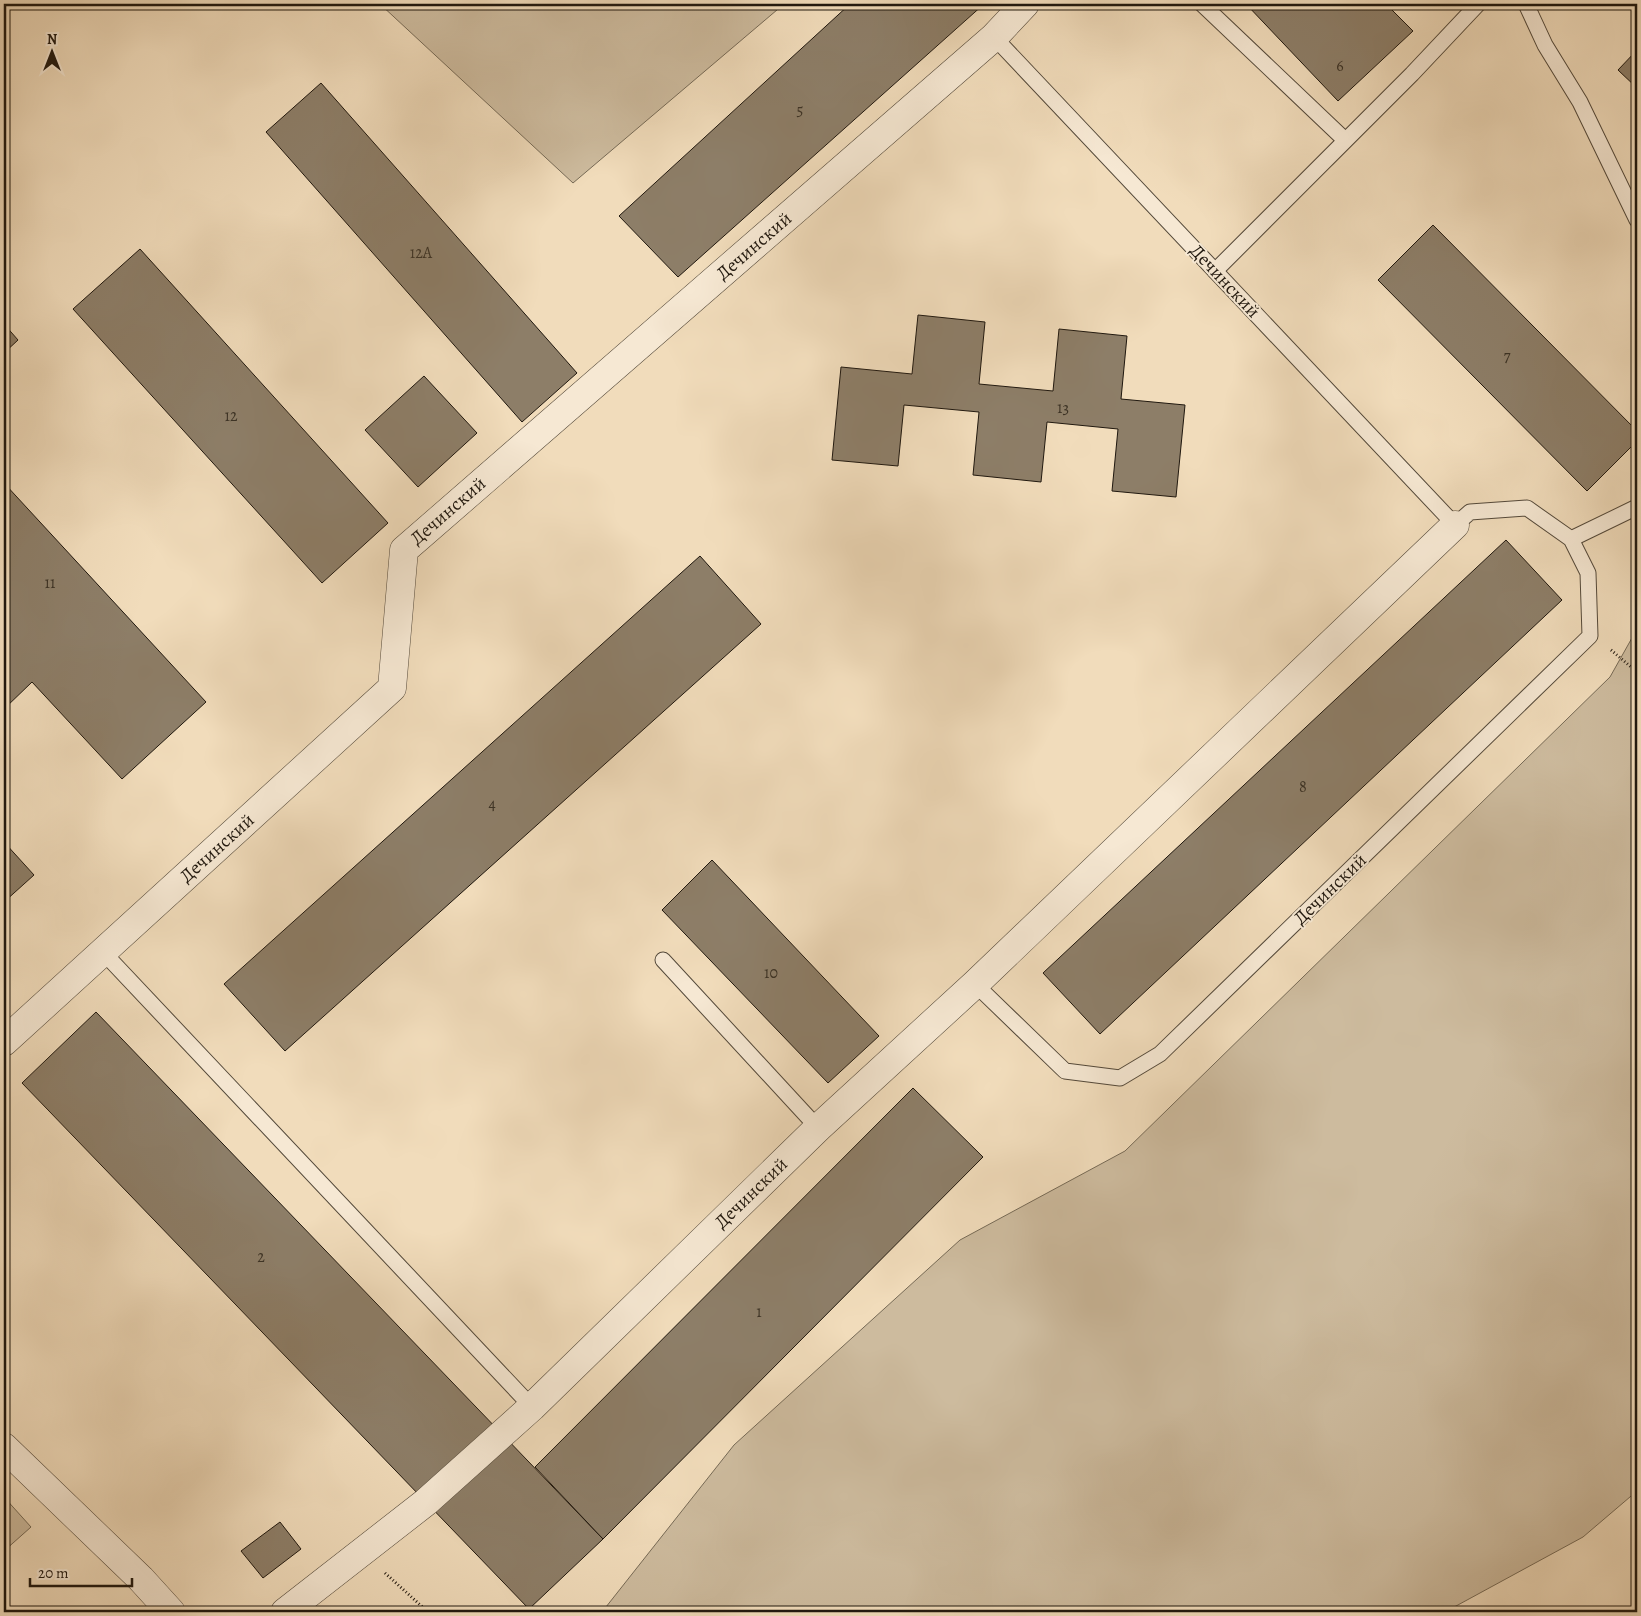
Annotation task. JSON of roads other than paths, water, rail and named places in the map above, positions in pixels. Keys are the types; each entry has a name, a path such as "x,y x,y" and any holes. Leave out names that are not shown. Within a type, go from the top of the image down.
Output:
{"street":[{"name":"Дечинский","path":"4,1042 392,688 404,550 994,37 1025,4"},
{"name":"Дечинский","path":"285,1612 426,1502 532,1407 818,1128 974,984 1455,525"},
{"path":"4,1447 141,1580 170,1612"}],"lane":[{"path":"1202,4 1345,140"},
{"path":"1215,271 1478,4"},
{"path":"1526,4 1545,45 1580,102 1637,220"},
{"name":"Дечинский","path":"974,984 1065,1071 1120,1078 1160,1054 1590,636 1588,573 1571,538 1527,508 1470,512 1455,525 994,37"},
{"path":"1571,538 1637,506"},
{"path":"103,952 532,1407"},
{"path":"663,960 818,1128"}]}
